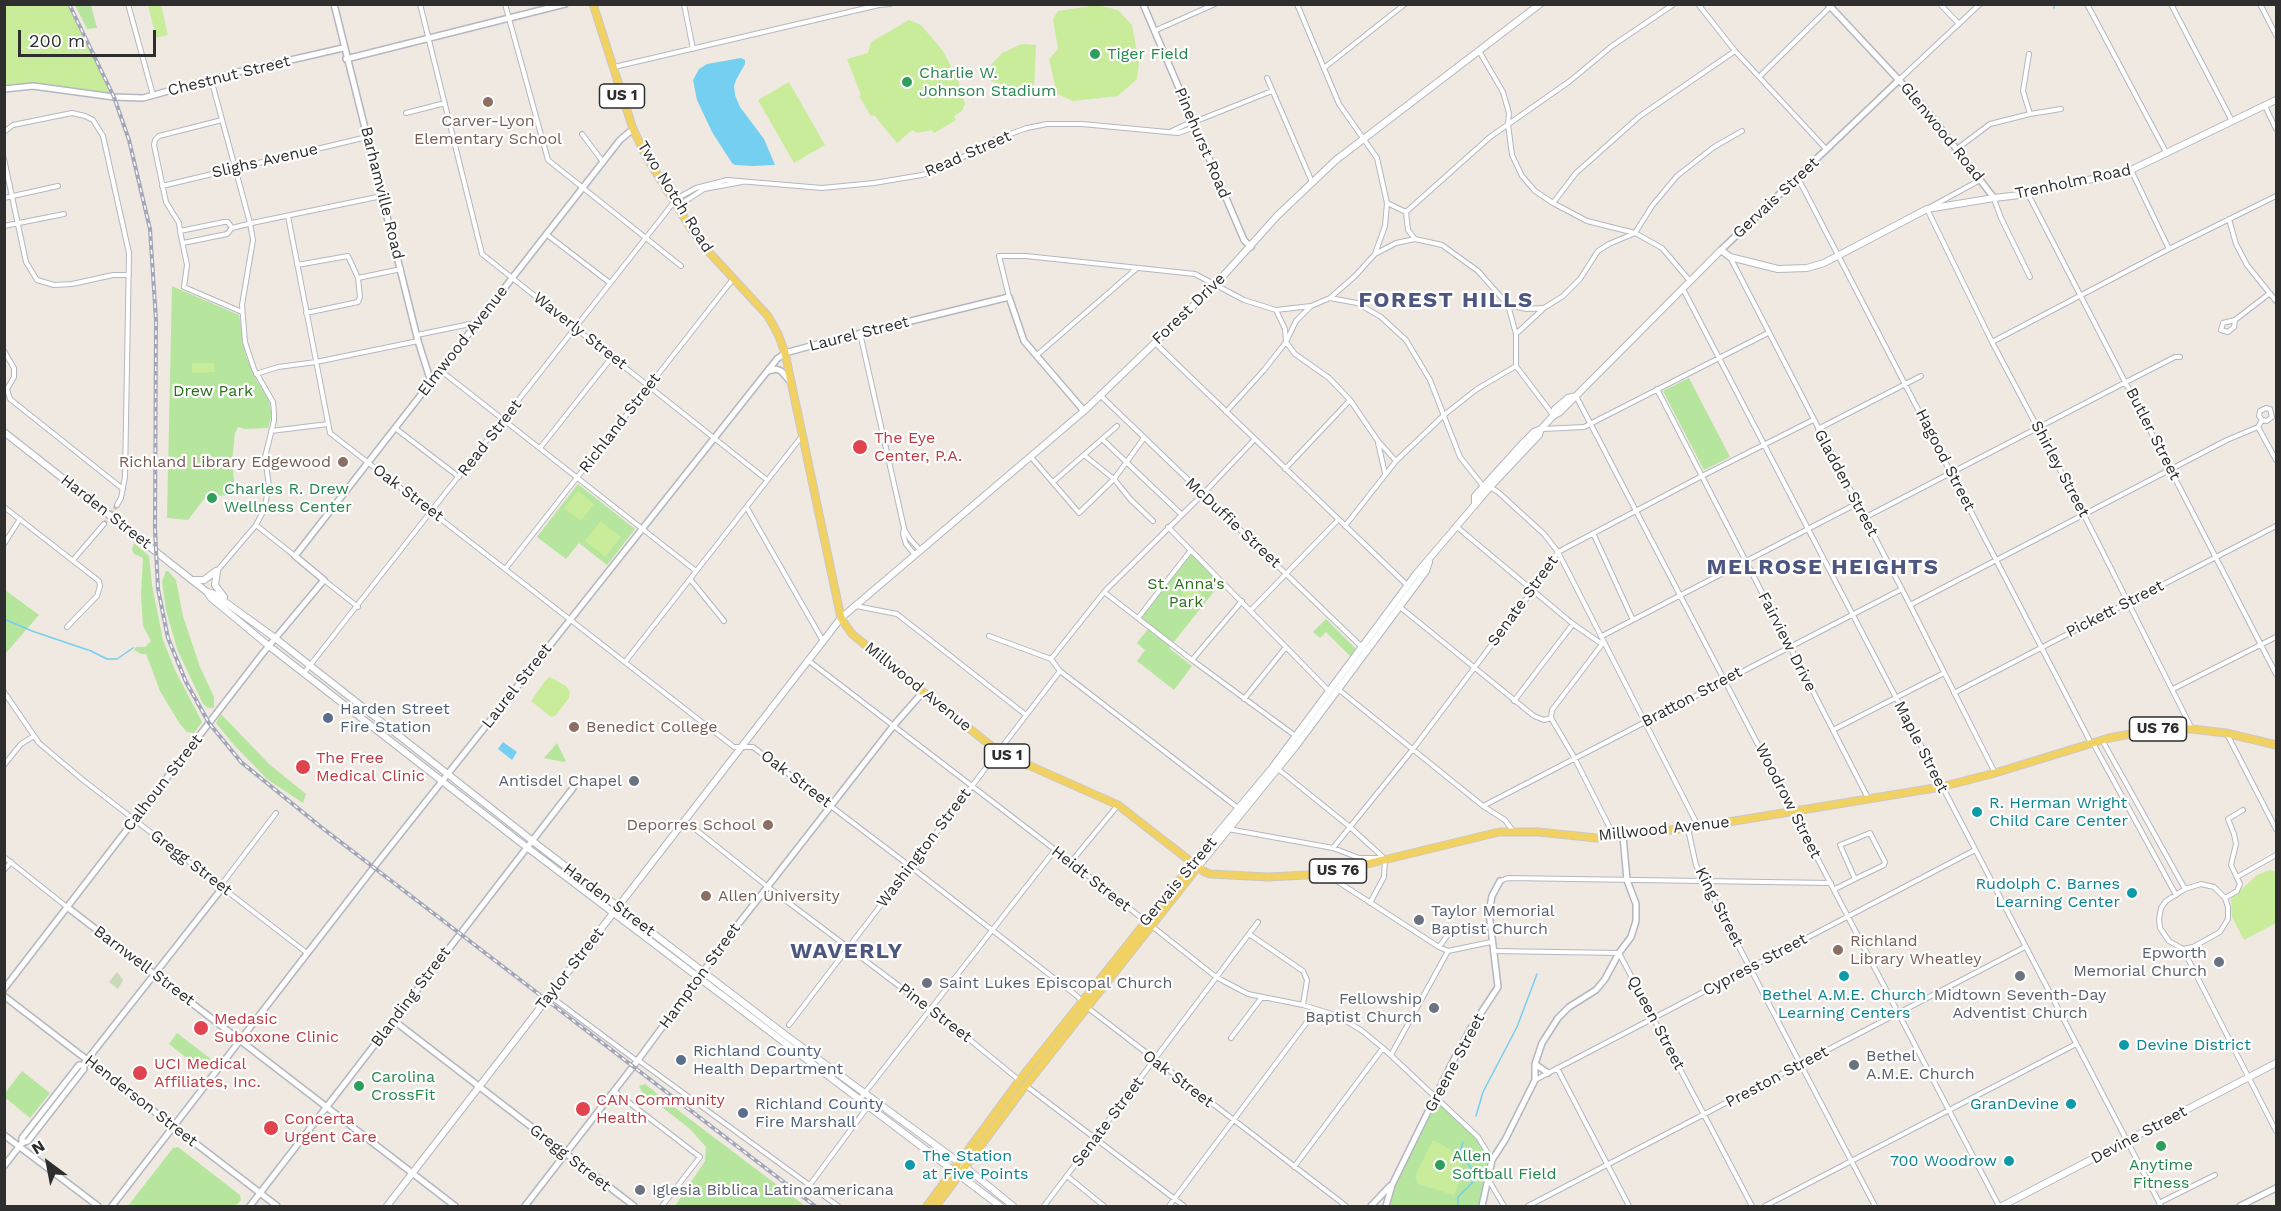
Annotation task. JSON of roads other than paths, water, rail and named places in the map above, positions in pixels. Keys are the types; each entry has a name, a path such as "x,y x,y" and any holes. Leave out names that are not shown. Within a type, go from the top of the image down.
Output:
{"main road":[{"name":"Two Notch Road","path":"593,4 633,129 675,203 710,254 768,316 785,353 842,618"},
{"name":"Forest Drive","path":"842,618 1084,411 1215,285 1278,215 1312,182 1362,139 1540,4"},
{"name":"Trenholm Road","path":"1721,250 1730,257 1778,269 1807,268 1824,263 1927,209 2028,194 2131,171 2277,100"},
{"name":"Gervais Street","path":"1242,810 1338,689 1407,586 1475,505 1487,487 1539,435 1541,429 1553,416 1576,396 1721,250"},
{"name":"Harden Street","path":"4,432 207,592 211,598 269,646 613,914 702,974 961,1164 1013,1206"},
{"name":"Gervais Street","path":"936,1206 961,1164 1084,1004 1195,866 1278,769 1329,691 1400,607 1426,571 1431,559"},
{"path":"192,580 204,580 217,571"},
{"path":"217,571 214,585 232,607"},
{"name":"Harden Street","path":"207,592 214,594 311,665 448,776 1000,1206"},
{"name":"Taylor Street","path":"387,1206 842,618"},
{"name":"Millwood Avenue","path":"842,618 852,634 999,752 1118,805 1195,866 1210,874 1268,877 1326,874 1479,836 1513,831 1577,837 1614,837 1794,813 1941,787 1995,773 2092,742 2157,729 2192,729 2226,733 2277,745"},
{"name":"Devine Street","path":"2000,1206 2277,1063"},
{"name":"Gervais Street","path":"927,1206 956,1172"}],"street":[{"path":"129,4 153,95"},
{"name":"Barhamville Road","path":"334,4 343,48 431,382"},
{"name":"Waverly Street","path":"420,4 482,254 767,480"},
{"path":"505,4 548,160 681,266"},
{"path":"346,59 565,4"},
{"path":"684,4 693,49"},
{"path":"613,67 890,4"},
{"name":"Pinehurst Road","path":"1143,4 1244,240 1251,247"},
{"path":"1154,31 1215,4"},
{"path":"1298,4 1339,104 1377,158 1388,203 1385,226 1375,254"},
{"path":"1324,68 1405,4"},
{"path":"1406,212 1468,154 1570,81 1612,46 1674,4"},
{"path":"1698,4 1735,51 1827,150"},
{"path":"1940,4 1959,24"},
{"name":"Gervais Street","path":"1721,250 1980,4"},
{"path":"2087,4 2167,154"},
{"path":"2171,4 2232,122"},
{"path":"2260,4 2277,35"},
{"path":"1760,77 1829,6"},
{"name":"Glenwood Road","path":"1829,6 1900,79 1981,179 1994,198 2001,218 2030,277"},
{"name":"Chestnut Street","path":"4,89 33,86 137,98 343,48"},
{"path":"1479,51 1503,92 1509,113 1512,155 1522,176 1535,191 1587,221 1635,233 1662,248 1690,281"},
{"path":"1553,203 1576,173 1640,116 1735,51"},
{"path":"2029,54 2024,91 2030,114"},
{"path":"1267,78 1312,182"},
{"path":"211,79 253,240 242,312 245,342 256,374 273,402 274,421 265,457 269,486 268,497 256,525 217,571"},
{"name":"Read Street","path":"304,673 645,238 675,203 704,184 727,180 822,188 848,187 911,177 941,169 1011,133 1047,124 1082,124 1178,133 1194,123 1272,91"},
{"path":"406,113 445,103"},
{"path":"2265,106 2277,129"},
{"path":"1958,148 1990,124 2061,109"},
{"path":"4,132 13,124 72,113 93,120 103,136 129,253 125,477 117,505"},
{"path":"222,120 159,136 154,145 166,202 179,223 187,265 184,287 242,312"},
{"name":"Elmwood Avenue","path":"295,556 620,140 633,129"},
{"path":"1516,334 1544,308 1563,296 1580,279 1598,251 1635,233 1652,206 1677,176 1714,147 1742,131"},
{"path":"582,134 603,162"},
{"name":"Slighs Avenue","path":"162,186 367,137"},
{"path":"4,159 26,262 38,280 46,284 72,284 100,277 129,275"},
{"path":"2131,171 2169,249"},
{"name":"Hagood Street","path":"1798,178 1997,559 2040,647 2176,895"},
{"name":"Trenholm Road","path":"1927,209 1981,179"},
{"path":"4,198 58,186"},
{"name":"Butler Street","path":"2028,194 2277,674"},
{"path":"183,243 227,234 232,228 250,223 383,196"},
{"path":"1992,342 2169,249 2277,196"},
{"path":"1388,203 1406,212"},
{"name":"Shirley Street","path":"1927,209 1992,342 2084,515 2192,729"},
{"path":"1406,212 1408,230 1415,238"},
{"path":"4,226 64,214"},
{"name":"Oak Street","path":"288,216 330,433 734,747 753,747 831,806 993,931 1154,1060 1346,1206"},
{"path":"2229,219 2236,244 2247,265 2277,301"},
{"path":"180,231 224,222 228,222 232,228"},
{"path":"546,234 610,283"},
{"path":"1084,411 1022,336 999,256 1026,256 1196,274 1244,300 1276,310 1311,306 1330,298 1375,254 1396,243 1415,238 1442,245 1478,271 1508,305 1516,334 1516,366 1553,416"},
{"path":"297,265 348,256 358,278 360,297 358,302 306,313"},
{"name":"Gladden Street","path":"1730,257 1995,773"},
{"path":"1037,355 1137,268"},
{"path":"358,278 401,269"},
{"name":"Richland Street","path":"506,568 734,278"},
{"name":"Maple Street","path":"1682,288 2160,1205"},
{"path":"2235,320 2270,293"},
{"name":"Laurel Street","path":"112,1206 442,781 777,359 785,353 860,333 1010,297"},
{"path":"1330,298 1357,303 1382,317 1406,340 1430,380 1460,457 1487,487 1498,492 1544,534 1558,552 1698,827"},
{"path":"1508,305 1527,309 1544,308"},
{"path":"1226,412 1286,342 1296,321 1311,306"},
{"path":"1276,310 1285,329 1286,342 1295,354 1329,378 1350,400 1378,441 1396,460"},
{"path":"256,374 278,367 315,362 477,323"},
{"path":"860,333 904,528 905,542 918,553"},
{"path":"1541,429 1584,427 1768,333"},
{"path":"1155,343 1407,586"},
{"path":"4,351 14,368 14,377 7,389 10,399 123,489"},
{"path":"540,448 612,357"},
{"path":"1864,518 2175,357 2180,357"},
{"path":"1345,526 1396,460 1444,415 1477,389 1516,366"},
{"path":"766,372 772,369 781,371 787,376 792,386"},
{"path":"440,370 696,571"},
{"path":"1818,429 1921,376"},
{"name":"Fairview Drive","path":"1657,389 1868,799"},
{"name":"McDuffie Street","path":"1100,395 1364,649"},
{"name":"Woodrow Street","path":"1576,396 2000,1206"},
{"path":"1285,469 1350,400"},
{"name":"Senate Street","path":"1333,848 1413,749 1533,590 1558,552 1813,420"},
{"path":"1910,605 2227,440 2258,427 2262,420"},
{"path":"271,431 328,424"},
{"path":"1053,482 1117,426"},
{"path":"2258,427 2277,460"},
{"path":"395,428 459,477"},
{"path":"625,662 802,436"},
{"path":"1030,456 1079,513 1114,479 1144,438"},
{"path":"1102,439 1181,514"},
{"path":"1051,658 1104,592 1254,440"},
{"path":"1378,441 1386,474"},
{"path":"1084,454 1114,479 1131,500 1153,521"},
{"path":"1614,837 1551,718 1552,710 1603,640 1633,620 1858,503"},
{"path":"4,507 99,581 97,596 67,627"},
{"path":"747,508 824,642"},
{"path":"4,544 20,519"},
{"path":"1251,610 1338,520"},
{"path":"74,560 104,524"},
{"path":"256,525 358,607"},
{"name":"Pickett Street","path":"1954,693 2277,526"},
{"path":"1168,527 1329,691"},
{"path":"1456,527 1574,624 1603,640"},
{"path":"1593,533 1633,620"},
{"path":"1138,618 1191,550"},
{"path":"690,579 724,621"},
{"name":"Calhoun Street","path":"4,989 275,638 324,580"},
{"name":"Bratton Street","path":"1483,806 1902,589"},
{"path":"1104,592 1298,738"},
{"path":"1192,660 1242,601"},
{"path":"856,606 897,614 1026,715"},
{"path":"1400,607 1534,716 1544,720 1551,718"},
{"path":"1514,701 1574,624"},
{"path":"989,636 1051,658 1060,671 1242,810"},
{"path":"2172,689 2277,637"},
{"path":"1244,699 1286,647"},
{"name":"Heidt Street","path":"809,661 894,724 1216,977 1248,993 1338,1016 1361,1030 1478,1137 1492,1160"},
{"name":"Washington Street","path":"789,1025 1060,671"},
{"path":"1833,730 1944,673"},
{"path":"1338,689 1483,806 1505,820 1513,831"},
{"name":"Gregg Street","path":"4,692 17,707 34,736 83,780 308,953"},
{"name":"Hampton Street","path":"525,1206 894,724 923,692"},
{"path":"2226,733 2277,829"},
{"path":"4,765 21,744 34,736"},
{"path":"2102,740 2185,889"},
{"path":"1278,769 1350,827 1385,859"},
{"name":"Blanding Street","path":"250,1206 573,788"},
{"path":"1071,862 1118,805"},
{"path":"2225,898 2237,891 2240,885 2231,865 2236,844 2235,834 2228,819 2243,810"},
{"path":"21,1145 22,1138 79,1065 85,1062 276,813"},
{"name":"Pine Street","path":"685,821 1184,1206"},
{"name":"King Street","path":"1688,828 1696,865 1704,882 1875,1206"},
{"path":"1226,829 1333,848 1359,858 1385,859"},
{"path":"1834,890 1884,865 1885,862 1870,833 1840,845 1855,879"},
{"path":"1482,1206 1492,1160 1505,1140 1535,1080 1535,1064 1542,1043 1558,1018 1569,1007 1596,990 1631,937 1636,921 1636,904 1627,880 1623,836"},
{"path":"860,1099 1055,850"},
{"name":"Cypress Street","path":"1535,1080 1975,850"},
{"path":"2237,877 2277,855"},
{"name":"Barnwell Street","path":"4,857 455,1206"},
{"path":"1370,903 1384,877 1385,859"},
{"path":"4,870 11,862"},
{"path":"1326,874 1448,951 1491,942"},
{"path":"1500,881 1508,878 1831,884"},
{"name":"Greene Street","path":"1386,1206 1392,1185 1466,1036 1498,987 1489,912 1492,897 1500,881"},
{"path":"2183,949 2193,947 2220,932 2225,926 2229,913 2225,898 2220,891 2208,885 2194,885 2185,889 2166,901 2159,919 2160,928 2169,941 2183,949 2277,1131"},
{"name":"Senate Street","path":"1044,1206 1258,922"},
{"path":"1439,947 1450,932"},
{"path":"1249,934 1303,971 1307,980 1302,1005"},
{"name":"Preston Street","path":"1528,1206 2025,947"},
{"path":"1391,1055 1448,951"},
{"path":"1492,951 1619,953"},
{"name":"Queen Street","path":"1619,953 1752,1206"},
{"name":"Henderson Street","path":"4,996 85,1062 277,1206"},
{"path":"550,996 838,1206"},
{"path":"1231,1038 1262,997"},
{"path":"1169,1206 1316,1010"},
{"name":"Gregg Street","path":"393,1020 634,1206"},
{"path":"1765,1206 2076,1044"},
{"path":"1294,1167 1383,1048"},
{"path":"4,1166 45,1120 84,1069 85,1062"},
{"path":"1535,1064 1548,1073"},
{"path":"1557,1068 1629,1206"},
{"path":"62,1086 68,1090"},
{"path":"614,1091 700,1157 662,1206"},
{"path":"809,1186 869,1105"},
{"path":"39,1116 45,1120"},
{"path":"4,1135 21,1145 98,1206"},
{"path":"2160,1205 2215,1174"},
{"path":"1067,1176 1104,1206"},
{"path":"1488,1178 1504,1206"},
{"path":"1371,1206 1392,1185"},
{"path":"2240,1206 2277,1188"}],"water":[{"path":"741,58 745,60 745,64 734,86 735,95 740,107 764,139 775,165 753,166 732,163 712,132 697,100 693,80 699,69 707,64"},
{"path":"503,742 517,752 512,760 498,749"}],"waterway":[{"path":"4,619 107,659 117,659 133,648"},
{"path":"1476,1116 1483,1092 1517,1027 1537,974"},
{"path":"1458,1206 1458,1197 1473,1182 1474,1178 1471,1168 1460,1152 1463,1142"}],"tunnel":[{"path":"104,524 117,505"}],"railway":[{"path":"69,4 114,97 129,140 150,229 156,320 155,529 158,589 168,638 186,682 209,723 241,762 321,827 815,1206"}],"place":[{"name":"Tiger Field","path":"1095,54"},
{"name":"Charlie W. Johnson Stadium","path":"907,82"},
{"name":"Carver-Lyon Elementary School","path":"488,102"},
{"name":"The Eye Center, P.A.","path":"860,447"},
{"name":"Richland Library Edgewood","path":"343,462"},
{"name":"Charles R. Drew Wellness Center","path":"212,498"},
{"name":"Harden Street Fire Station","path":"328,718"},
{"name":"Benedict College","path":"574,727"},
{"name":"The Free Medical Clinic","path":"303,767"},
{"name":"Antisdel Chapel","path":"634,781"},
{"name":"R. Herman Wright Child Care Center","path":"1977,812"},
{"name":"Deporres School","path":"768,825"},
{"name":"Rudolph C. Barnes Learning Center","path":"2132,893"},
{"name":"Allen University","path":"706,896"},
{"name":"Taylor Memorial Baptist Church","path":"1419,920"},
{"name":"Richland Library Wheatley","path":"1838,950"},
{"name":"Epworth Memorial Church","path":"2219,962"},
{"name":"Bethel A.M.E. Church Learning Centers","path":"1844,976"},
{"name":"Midtown Seventh-Day Adventist Church","path":"2020,976"},
{"name":"Saint Lukes Episcopal Church","path":"927,983"},
{"name":"Fellowship Baptist Church","path":"1434,1008"},
{"name":"Medasic Suboxone Clinic","path":"201,1028"},
{"name":"Devine District","path":"2124,1045"},
{"name":"Richland County Health Department","path":"681,1060"},
{"name":"Bethel A.M.E. Church","path":"1854,1065"},
{"name":"UCI Medical Affiliates, Inc.","path":"140,1073"},
{"name":"Carolina CrossFit","path":"359,1086"},
{"name":"GranDevine","path":"2071,1104"},
{"name":"CAN Community Health","path":"583,1109"},
{"name":"Richland County Fire Marshall","path":"743,1113"},
{"name":"Concerta Urgent Care","path":"271,1128"},
{"name":"Anytime Fitness","path":"2161,1146"},
{"name":"700 Woodrow","path":"2009,1161"},
{"name":"The Station at Five Points","path":"910,1165"},
{"name":"Allen Softball Field","path":"1440,1165"},
{"name":"Iglesia Biblica Latinoamericana","path":"640,1190"}],"district":[{"name":"FOREST HILLS","path":"1446,301"},
{"name":"MELROSE HEIGHTS","path":"1823,568"},
{"name":"WAVERLY","path":"847,952"}],"park label":[{"name":"Drew Park","path":"213,391"},
{"name":"St. Anna's Park","path":"1186,593"}]}
